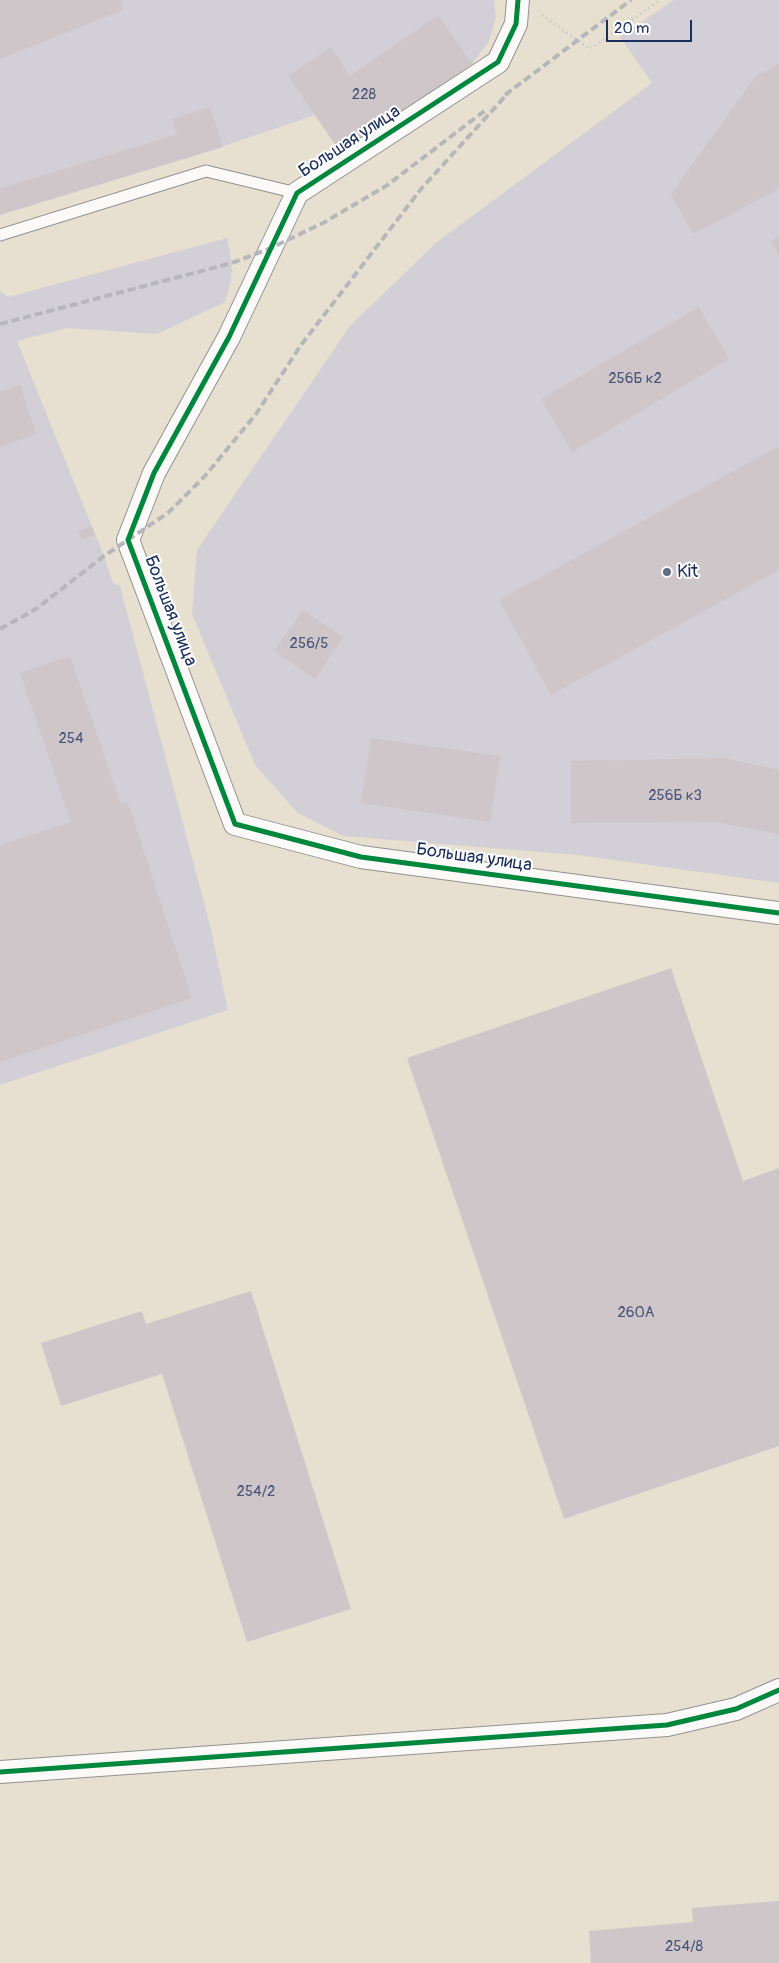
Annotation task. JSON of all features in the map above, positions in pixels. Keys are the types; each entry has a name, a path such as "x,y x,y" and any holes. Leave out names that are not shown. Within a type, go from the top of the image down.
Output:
{"street":[{"name":"Большая улица","path":"518,0 516,24 498,62 297,193 229,337 154,473 128,540 235,824 361,857 779,913"},
{"path":"0,1772 667,1725 736,1709 779,1690"}],"lane":[{"path":"0,235 206,171 297,193"}],"path":[{"path":"537,12 590,50 660,0"}],"shaded area":[{"path":"0,0 494,0 496,17 489,41 472,64 341,153 315,115 185,159 177,134 0,188"},
{"path":"674,0 779,0 779,883 577,855 343,836 298,813 255,765 192,614 197,550 350,326 437,242 652,83 620,37"},
{"path":"227,238 232,263 231,281 225,302 157,334 67,328 17,341 104,556 113,583 120,586 210,925 228,1010 0,1085 0,291 8,297"}],"building":[{"path":"0,0 120,0 123,10 0,59"},
{"path":"438,15 472,64 341,153 288,76 331,47 350,76"},
{"path":"779,64 779,189 693,234 671,194 756,76"},
{"path":"210,107 223,147 0,215 0,188 177,134 172,119"},
{"path":"779,236 779,256 771,241"},
{"path":"699,307 729,359 572,452 541,399"},
{"path":"20,385 36,434 0,447 0,392"},
{"path":"779,446 779,570 551,695 499,600"},
{"path":"92,526 95,535 82,540 78,531"},
{"path":"303,610 343,637 315,679 274,651"},
{"path":"70,656 121,804 128,803 192,998 0,1062 0,845 71,822 20,673"},
{"path":"371,738 500,756 490,822 361,803"},
{"path":"725,758 779,770 779,834 715,822 571,823 571,761"},
{"path":"671,968 743,1181 779,1168 779,1446 564,1519 407,1058"},
{"path":"251,1291 351,1609 247,1642 162,1374 61,1406 41,1343 142,1311 146,1324"},
{"path":"779,1901 779,1963 591,1963 589,1931 693,1922 692,1908"}],"railway":[{"path":"505,95 631,0"},
{"path":"0,629 36,609 104,556 168,513 205,476 256,414 301,345 421,189 510,91"},
{"path":"0,324 232,263 271,248 323,223 386,186 487,109"}],"cycle path":[{"path":"518,0 516,24 498,62 297,193 229,337 154,473 128,540 235,824 361,857 779,913"},
{"path":"0,1772 667,1725 736,1709 779,1690"}],"place":[{"name":"Kit","path":"667,572"}]}
